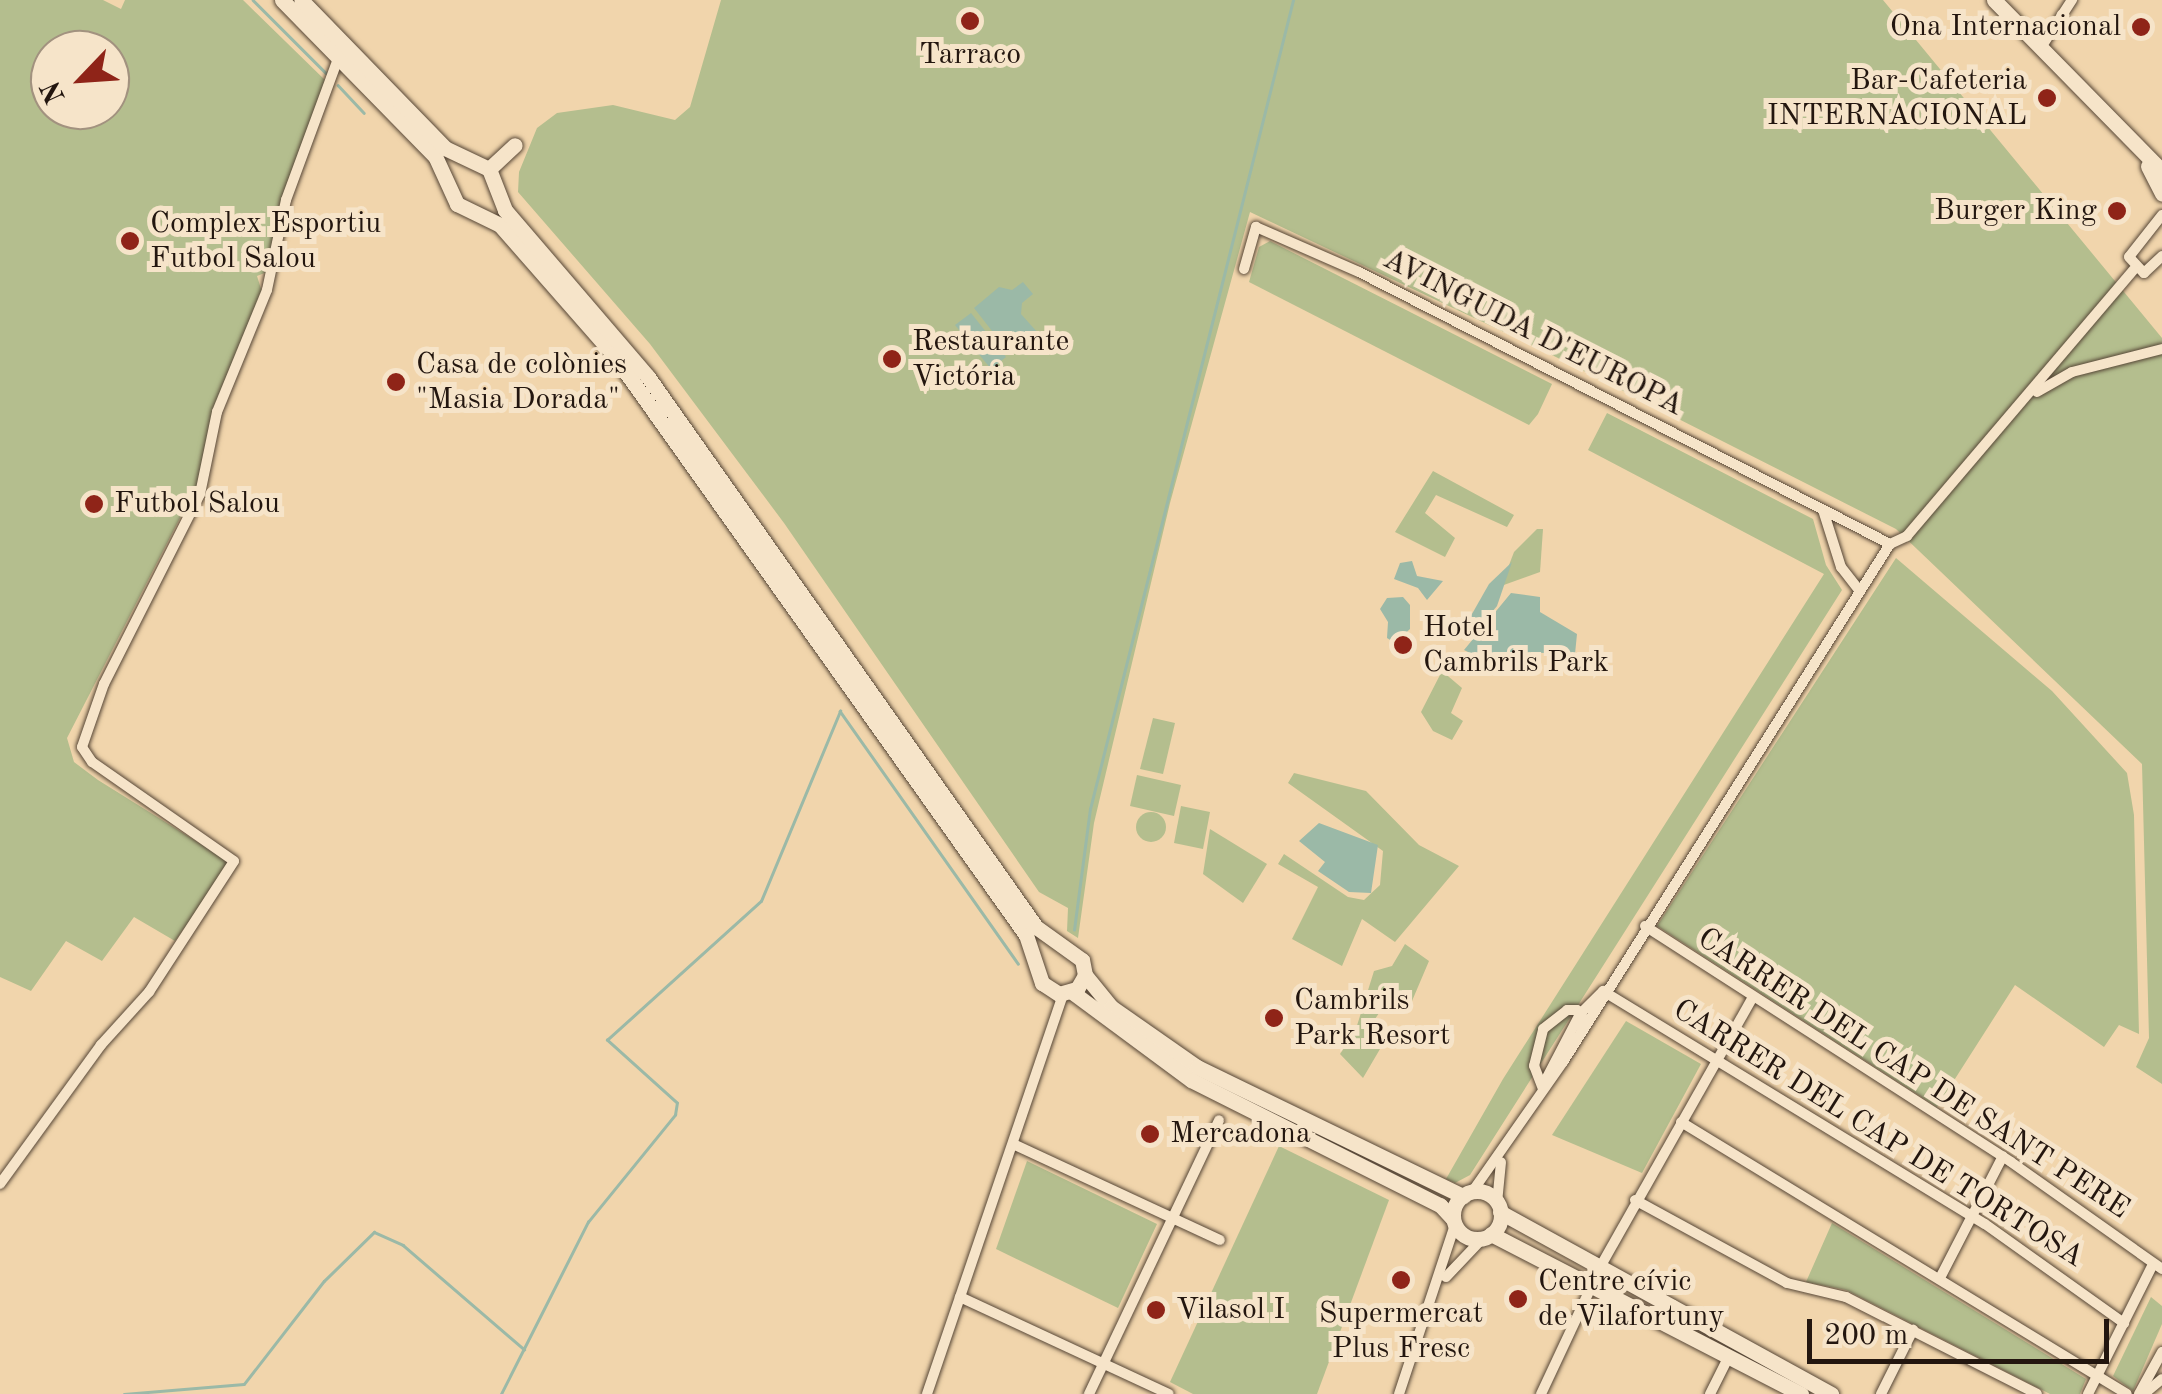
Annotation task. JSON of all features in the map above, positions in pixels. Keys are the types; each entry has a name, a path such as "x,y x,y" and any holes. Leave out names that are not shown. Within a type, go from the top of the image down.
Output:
{"street":[{"path":"282,0 435,156 457,204 476,209 542,270 639,390 1040,964 1053,1017"},
{"path":"301,0 467,163 488,170"},
{"path":"1994,0 2151,170 2162,194"},
{"path":"2039,50 2072,0"},
{"path":"0,1184 101,1045 149,992 234,861 92,762 82,747 104,684 200,494 217,412 267,290 286,200 339,56"},
{"path":"2105,118 2162,171"},
{"path":"488,170 515,145"},
{"path":"449,181 467,163"},
{"path":"488,170 494,192 648,378 1036,927 1060,948 1079,956 1085,975 1110,1007 1197,1068 1499,1207 1596,1276 1801,1394"},
{"path":"476,209 494,192"},
{"path":"2162,215 2129,258 2134,269 2144,273 2162,256"},
{"name":"AVINGUDA D'EUROPA","path":"1244,269 1256,227 1359,272 1890,544"},
{"path":"1543,1089 1890,544 1907,536 2134,269"},
{"path":"2024,400 2072,372 2162,348"},
{"path":"1823,510 1830,536 1860,592"},
{"path":"1830,536 1834,528 1854,525"},
{"name":"CARRER DEL CAP DE SANT PERE","path":"1646,926 1752,999 2003,1156 2157,1266"},
{"path":"1040,964 1060,948"},
{"path":"927,1394 1053,1017 1085,975"},
{"path":"1042,984 1068,993 1191,1080 1440,1206 1467,1237 1487,1236 1596,1276 1831,1394"},
{"path":"1399,1394 1437,1291 1454,1222 1468,1194 1505,1152 1543,1089 1580,1014 1603,991"},
{"name":"CARRER DEL CAP DE TORTOSA","path":"1603,991 1972,1216 2124,1322"},
{"path":"1541,1394 1636,1200 1752,999"},
{"path":"1543,1089 1534,1066 1538,1040 1553,1018 1567,1010 1580,1014"},
{"path":"1563,1062 1580,1014"},
{"path":"1089,1394 1169,1216 1218,1120"},
{"path":"1680,1122 2127,1394"},
{"path":"1013,1144 1220,1240"},
{"path":"1437,1291 1458,1257 1487,1236 1499,1207 1505,1152"},
{"path":"1940,1278 2003,1156"},
{"path":"1636,1200 1788,1283 1846,1297 2037,1394"},
{"path":"2088,1394 2157,1266"},
{"path":"960,1296 1169,1394"},
{"path":"1881,1394 1913,1330"},
{"path":"2142,1394 2162,1352"},
{"path":"1710,1394 1729,1356"},
{"path":"2142,1394 2162,1380"}],"green space":[{"name":"Futbol Salou","path":"0,0 103,0 121,9 125,0 243,0 327,82 267,272 257,276 262,292 198,483 67,738 74,762 231,863 175,941 134,917 102,961 66,941 31,991 0,977"},
{"path":"721,0 1883,0 2162,338 2162,1084 2136,1067 2149,1038 2142,764 1896,529 1548,353 1250,212 1170,503 1094,823 1078,938 1067,931 1068,908 1039,892 784,523 650,344 518,192 519,172 537,128 557,113 613,105 675,120 690,107"},
{"path":"1270,241 1552,384 1538,414 1529,425 1249,282 1259,247"},
{"path":"1607,413 1813,519 1826,565 1842,590 1470,1175 1455,1183 1446,1179 1503,1079 1824,574 1588,450"},
{"path":"1433,471 1514,515 1507,527 1436,495 1425,513 1455,538 1445,557 1395,532"},
{"path":"1537,529 1543,529 1540,572 1501,586 1514,552"},
{"path":"1896,558 2052,691 2127,773 2134,815 2139,1034 2119,1025 2104,1047 2015,985 1937,1107 1657,926"},
{"path":"1442,671 1462,688 1451,713 1463,721 1452,740 1433,731 1421,712"},
{"path":"1153,718 1175,723 1163,774 1140,769"},
{"path":"1294,773 1366,791 1419,845 1459,866 1395,942 1362,919 1342,966 1292,939 1318,887 1278,864 1284,854 1348,897 1364,900 1380,885 1383,851 1288,783"},
{"path":"1137,775 1181,785 1174,816 1130,806"},
{"path":"1181,806 1210,812 1203,849 1174,843"},
{"path":"1151,812 1162,816 1166,827 1162,838 1151,842 1140,838 1136,827 1140,816"},
{"path":"1210,829 1267,864 1243,903 1203,874"},
{"path":"1405,944 1429,961 1412,1001 1390,997 1375,1019 1390,1032 1363,1078 1340,1054 1355,1032 1374,971 1392,966"},
{"path":"1626,1021 1701,1064 1642,1173 1552,1135"},
{"path":"1279,1146 1389,1200 1317,1394 1193,1394 1170,1382"},
{"path":"1027,1161 1157,1224 1118,1308 996,1249"},
{"path":"1832,1223 2086,1379 2080,1394 2050,1394 1846,1290 1806,1282"},
{"path":"2151,1297 2162,1306 2162,1324 2133,1391 2113,1376"}],"shaded area":[{"path":"1023,282 1033,294 1022,303 1021,314 1038,333 1010,354 974,308 999,287 1012,290"},
{"path":"971,313 1006,357 991,369 955,325"},
{"path":"1412,561 1417,576 1443,581 1427,600 1418,588 1394,579 1400,563"},
{"path":"1512,562 1497,606 1478,629 1464,628 1489,584"},
{"path":"1511,593 1540,597 1540,612 1577,634 1575,654 1514,652 1506,671 1464,650"},
{"path":"1403,597 1410,605 1410,629 1395,643 1387,638 1388,622 1380,609 1387,598"},
{"path":"1319,823 1378,845 1371,893 1349,892 1318,871 1325,862 1299,841"}],"waterway":[{"path":"253,0 326,73"},
{"path":"1074,930 1090,809 1293,0"},
{"path":"338,85 364,113"},
{"path":"501,1394 588,1222 675,1115 677,1103 607,1040 761,901 840,711 1018,963"},
{"path":"124,1394 244,1384 324,1281 374,1232 403,1245 524,1349"}],"place":[{"name":"Tarraco","path":"970,21"},
{"name":"Ona Internacional","path":"2141,27"},
{"name":"Bar-Cafeteria INTERNACIONAL","path":"2047,98"},
{"name":"Burger King","path":"2117,211"},
{"name":"Complex Esportiu Futbol Salou","path":"130,241"},
{"name":"Restaurante Victória","path":"892,359"},
{"name":"Casa de colònies \"Masia Dorada\"","path":"396,382"},
{"name":"Futbol Salou","path":"94,504"},
{"name":"Hotel Cambrils Park","path":"1403,645"},
{"name":"Cambrils Park Resort","path":"1274,1018"},
{"name":"Mercadona","path":"1150,1134"},
{"name":"Supermercat Plus Fresc","path":"1401,1280"},
{"name":"Centre cívic de Vilafortuny","path":"1518,1299"},
{"name":"Vilasol I","path":"1156,1310"}]}
